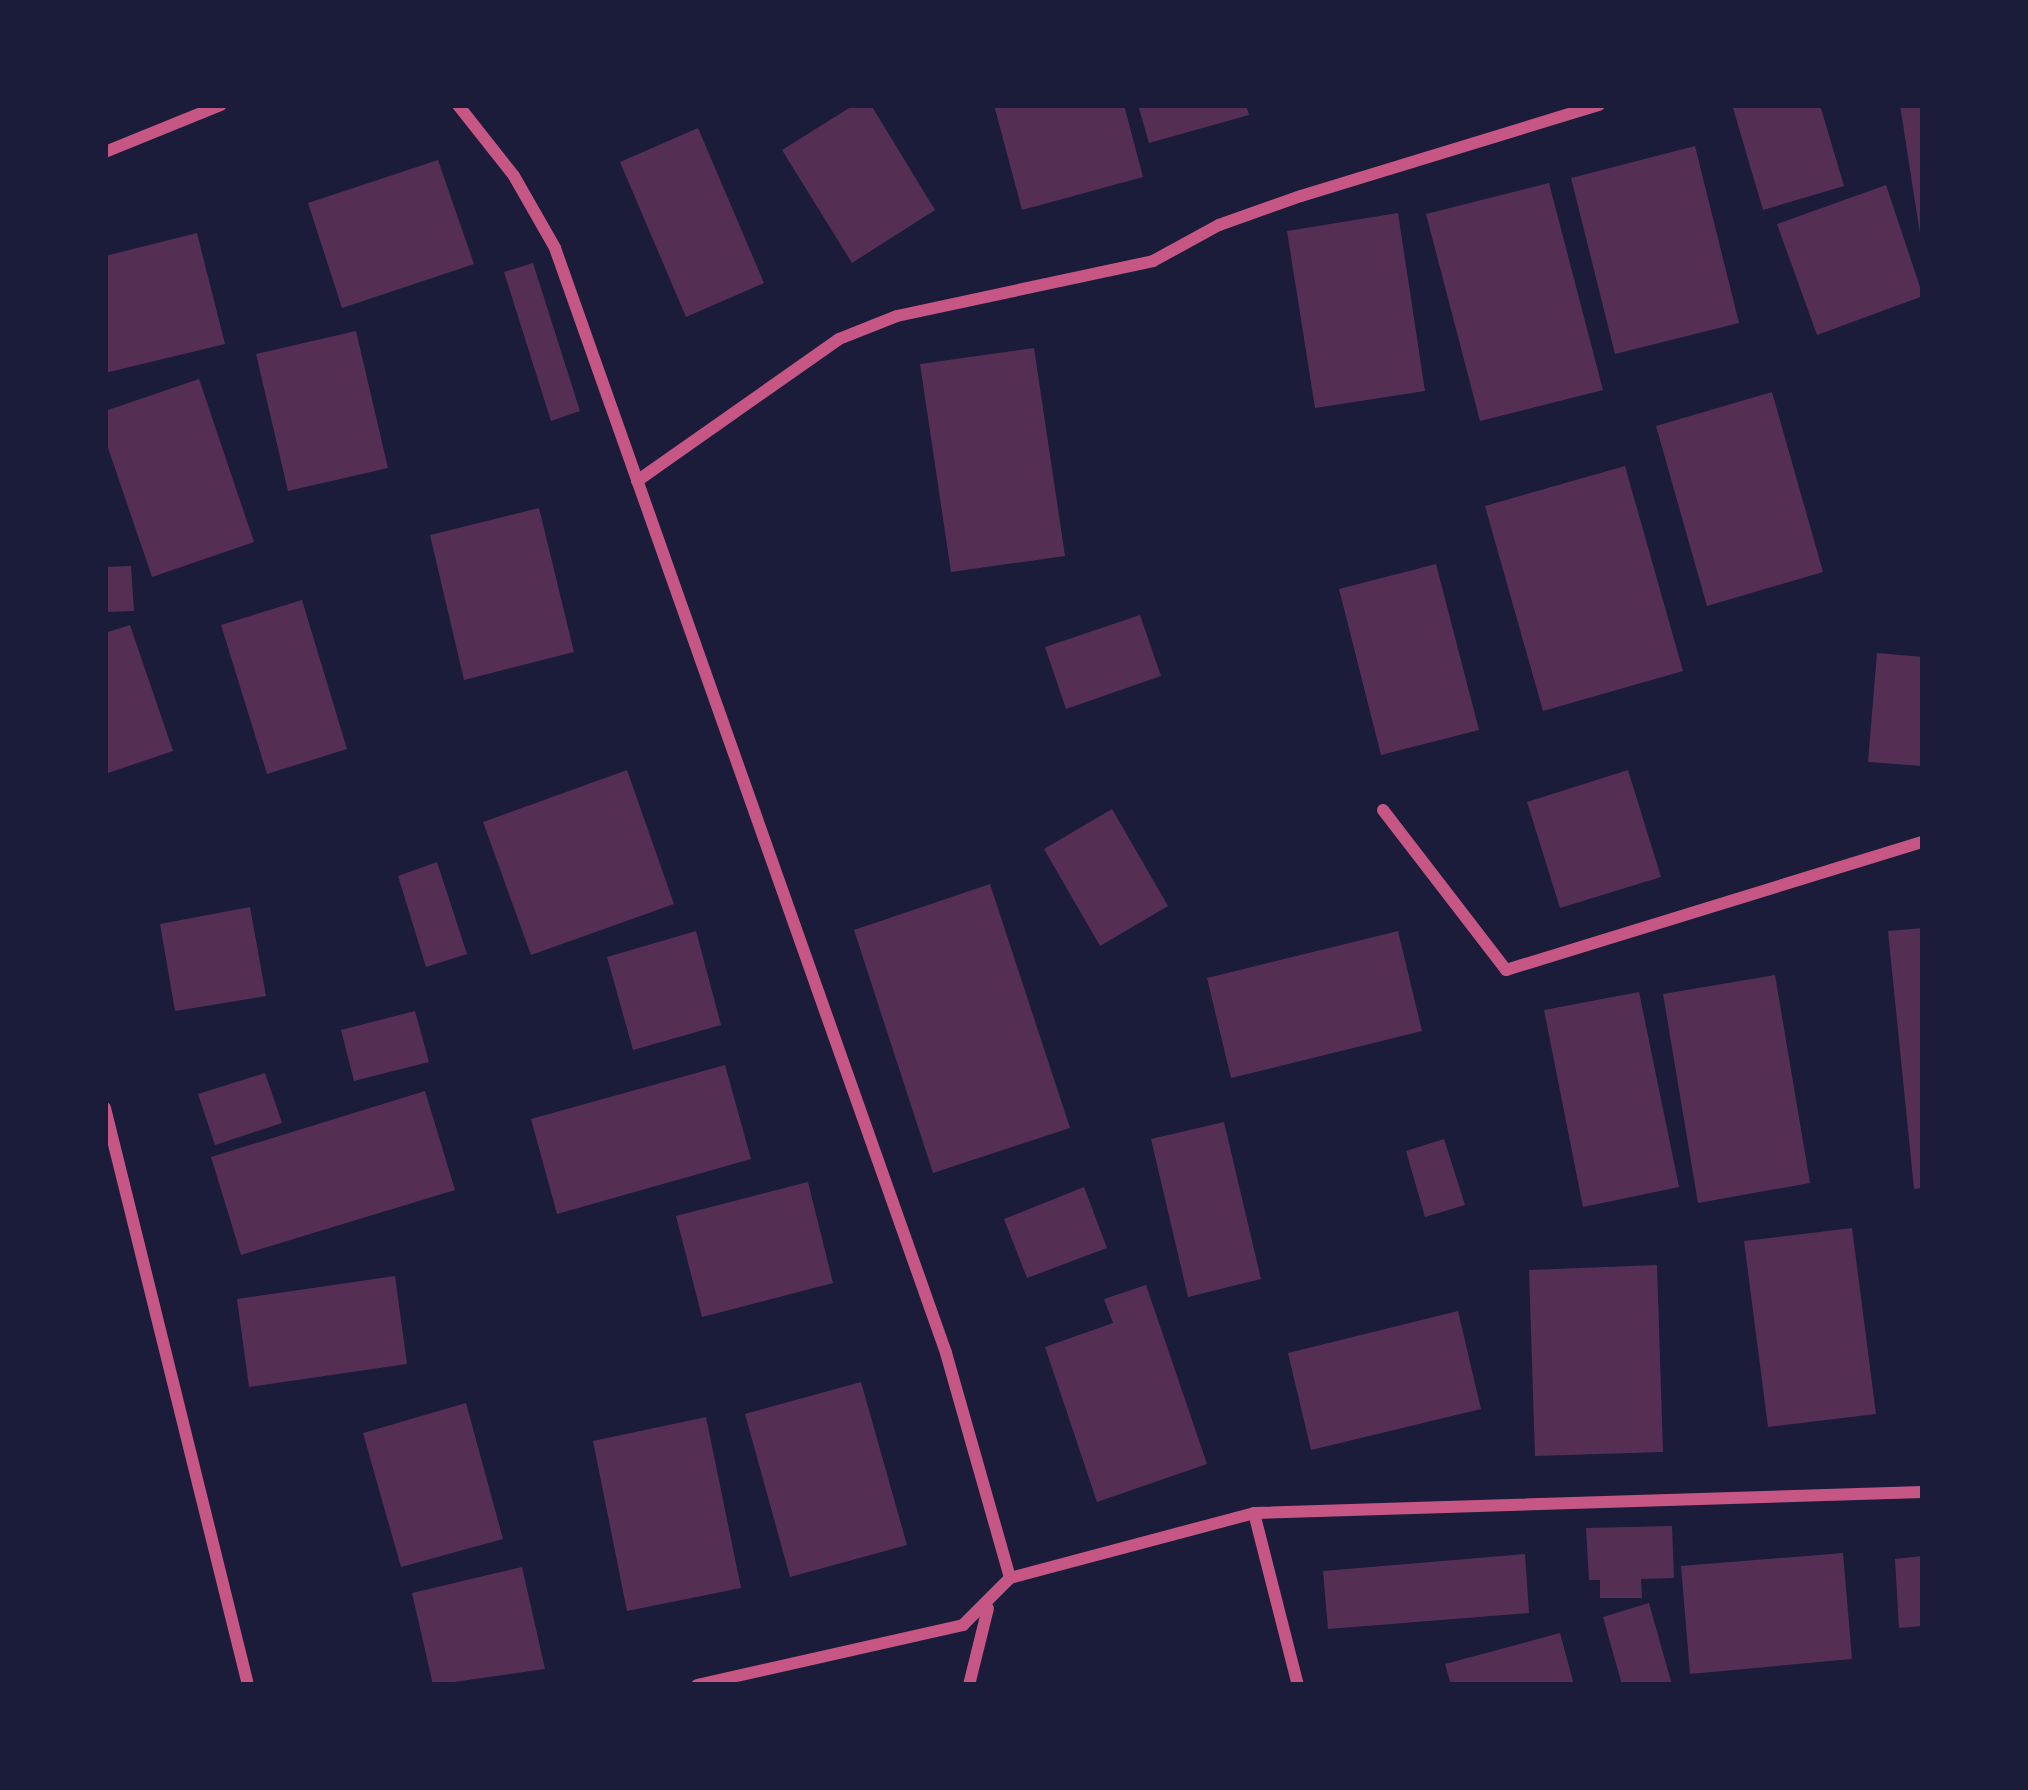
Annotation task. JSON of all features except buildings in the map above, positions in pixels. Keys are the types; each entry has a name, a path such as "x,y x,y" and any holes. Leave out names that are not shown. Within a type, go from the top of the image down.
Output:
{"street":[{"path":"105,152 221,105"},
{"path":"458,105 514,176 555,248 946,1353 1010,1578"},
{"path":"637,482 839,339 878,324 1154,261 1219,225 1301,196 1599,105"},
{"path":"1382,810 1506,970 1923,842"},
{"path":"105,1108 248,1685"},
{"path":"697,1685 963,1625 988,1607 1010,1578 1254,1513 1923,1492"},
{"path":"1254,1513 1298,1685"},
{"path":"969,1685 988,1607"}]}
